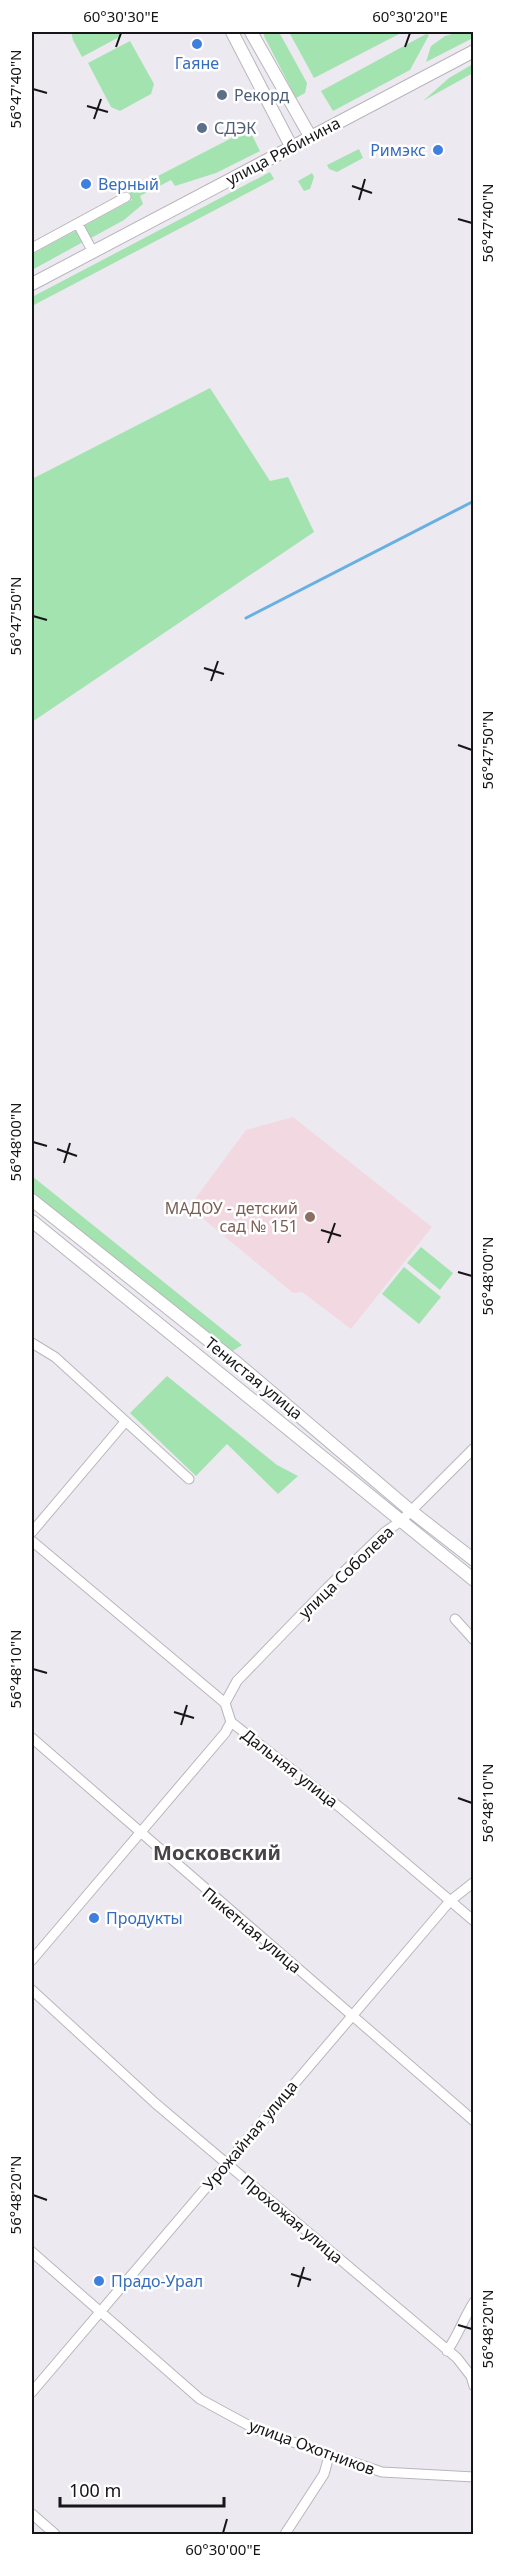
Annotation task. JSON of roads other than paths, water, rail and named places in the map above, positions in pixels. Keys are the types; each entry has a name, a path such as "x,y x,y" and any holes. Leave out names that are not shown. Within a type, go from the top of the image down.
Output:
{"main road":[{"path":"232,32 291,146"},
{"path":"254,34 310,136"},
{"name":"улица Рябинина","path":"32,284 474,51"},
{"name":"Тенистая улица","path":"32,1200 237,1363 411,1511 474,1560"},
{"name":"Тенистая улица","path":"32,1221 474,1580"}],"street":[{"path":"32,248 126,197"},
{"path":"78,224 93,252"},
{"path":"32,1343 55,1357 189,1479"},
{"path":"32,1532 125,1422"},
{"name":"улица Соболева","path":"225,1703 237,1681 327,1588 385,1532 401,1521 474,1448"},
{"path":"32,1541 225,1703"},
{"path":"454,1619 474,1641"},
{"name":"Дальняя улица","path":"225,1703 231,1722 342,1809 474,1921"},
{"path":"32,1960 225,1734 231,1722"},
{"name":"Пикетная улица","path":"32,1738 283,1955 351,2017 474,2121"},
{"name":"Урожайная улица","path":"32,2392 450,1901 474,1882"},
{"name":"Прохожая улица","path":"32,1990 155,2103 457,2358 471,2376 474,2386"},
{"name":"улица Охотников","path":"32,2252 200,2399 257,2430 382,2472 474,2477"},
{"path":"447,2351 458,2337 460,2326 474,2302"},
{"path":"285,2535 324,2474 329,2456"},
{"path":"32,2514 55,2535"}],"waterway":[{"path":"246,618 474,501"}],"place":[{"name":"Гаяне","path":"197,44"},
{"name":"Рекорд","path":"222,95"},
{"name":"СДЭК","path":"202,128"},
{"name":"Римэкс","path":"438,150"},
{"name":"Верный","path":"86,184"},
{"name":"МАДОУ - детский сад № 151","path":"310,1217"},
{"name":"Продукты","path":"94,1918"},
{"name":"Прадо-Урал","path":"99,2281"}],"district":[{"name":"Московский","path":"217,1852"}]}
